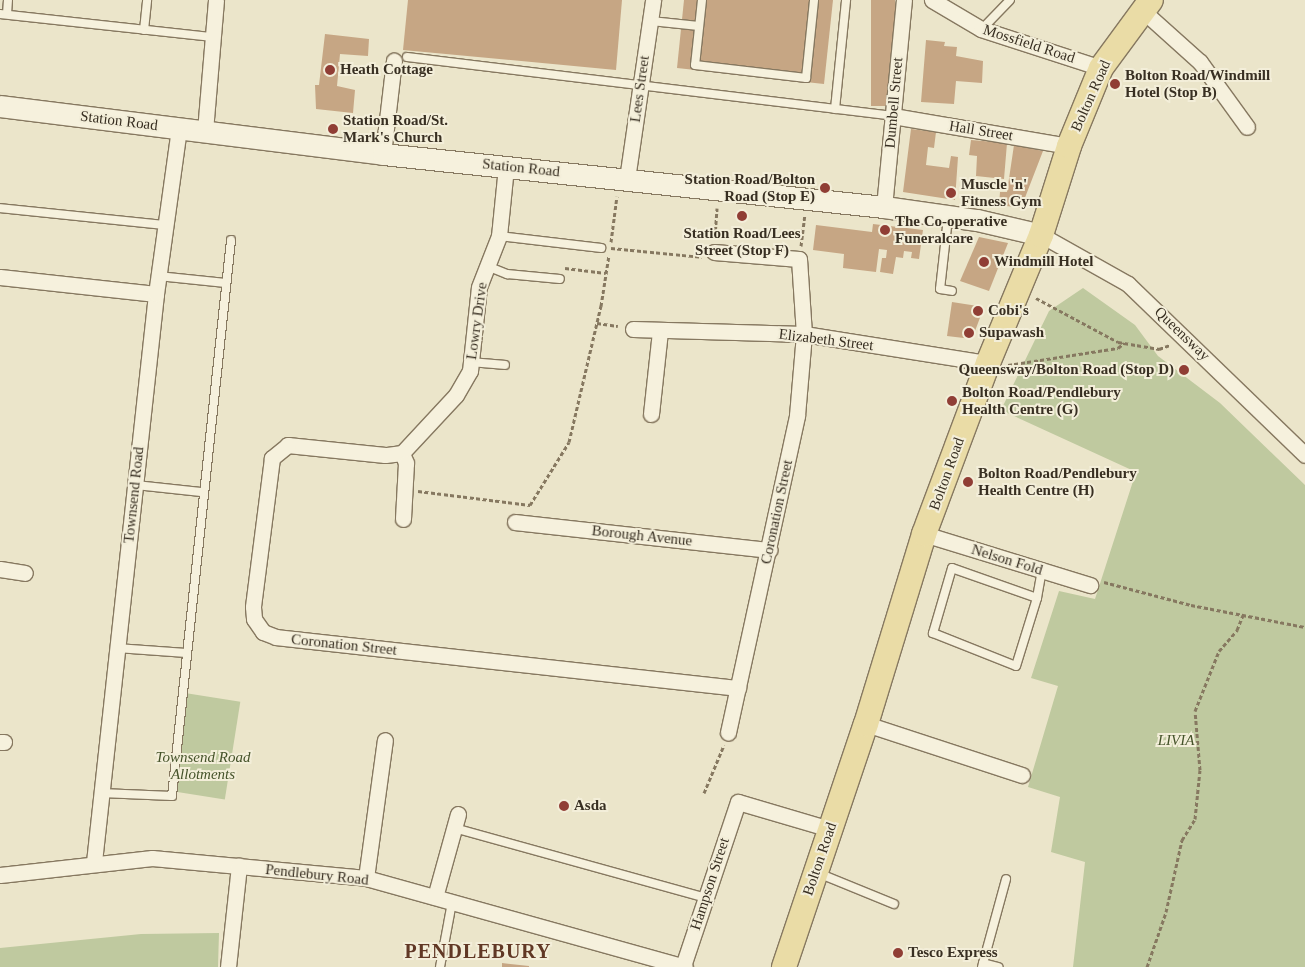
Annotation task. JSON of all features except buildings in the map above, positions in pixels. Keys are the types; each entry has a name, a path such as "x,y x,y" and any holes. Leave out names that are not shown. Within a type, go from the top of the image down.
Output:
{"main road":[{"name":"Bolton Road","path":"787,966 830,829 866,724 924,534 988,363 1041,235 1069,146 1102,68 1146,5"},
{"name":"Station Road","path":"0,106 383,154 627,179 806,201 884,207 1012,226 1041,235"}],"street":[{"path":"205,131 216,0"},
{"name":"Lees Street","path":"627,179 653,0"},
{"name":"Dumbell Street","path":"884,207 904,0"},
{"name":"Mossfield Road","path":"932,0 982,29 1102,68"},
{"path":"1146,5 1200,62 1247,128"},
{"path":"383,154 401,59"},
{"name":"Hall Street","path":"894,116 1069,146"},
{"name":"Townsend Road","path":"94,862 158,276 179,129"},
{"name":"Lowry Drive","path":"402,453 456,396 465,382 471,362 479,287 499,236 506,167"},
{"name":"Queensway","path":"1041,235 1128,284 1186,337 1305,455"},
{"path":"714,252 799,259"},
{"name":"Coronation Street","path":"728,733 797,416 804,334 799,259"},
{"path":"0,277 156,294"},
{"name":"Elizabeth Street","path":"633,329 804,334 988,363"},
{"path":"651,414 660,331"},
{"name":"Coronation Street","path":"402,453 385,455 288,445 272,458 253,607 254,619 263,632 276,638 738,688"},
{"path":"402,453 406,463 403,519"},
{"name":"Borough Avenue","path":"515,522 769,550"},
{"name":"Nelson Fold","path":"924,534 1090,585"},
{"path":"0,569 25,573"},
{"path":"866,724 1022,775"},
{"path":"366,878 385,740"},
{"name":"Hampson Street","path":"684,967 738,802 830,829"},
{"path":"435,897 456,821"},
{"name":"Pendlebury Road","path":"0,875 94,862 152,858 366,878 684,967"},
{"path":"228,967 239,866"}],"lane":[{"path":"8,0 3,14 213,37"},
{"path":"144,30 147,0"},
{"path":"702,0 695,65 806,78 814,0"},
{"path":"835,109 846,0"},
{"path":"982,29 1010,0"},
{"path":"651,21 699,26"},
{"path":"401,59 641,85 894,116"},
{"path":"0,208 164,225"},
{"path":"948,216 940,289 952,291"},
{"path":"499,236 601,248"},
{"path":"101,793 172,796 202,492 205,487 231,240"},
{"path":"487,266 507,274 560,279"},
{"path":"158,276 226,282"},
{"path":"471,362 505,365"},
{"path":"135,485 202,492"},
{"path":"1037,598 952,568 933,633 1016,666 1037,598 1042,570"},
{"path":"117,648 186,653"},
{"path":"456,821 706,898"},
{"path":"816,872 894,904"},
{"path":"998,967 982,965 1006,878"},
{"path":"440,967 452,902"}],"path":[{"path":"610,248 711,258 714,252 718,190"},
{"path":"799,259 806,201"},
{"path":"405,489 530,505 569,442 597,323 616,209"},
{"path":"1018,292 1044,301 1124,343 1159,349 1186,337"},
{"path":"597,323 633,329"},
{"path":"988,363 1016,365 1118,348 1124,343"},
{"path":"1090,585 1093,579 1191,605 1305,627"},
{"path":"1147,967 1166,912 1182,840 1195,819 1200,770 1195,711 1219,650 1237,630 1243,614"},
{"path":"704,793 728,733"}],"green space":[{"name":"LIVIA","path":"1083,288 1135,325 1158,356 1220,403 1305,485 1305,967 1073,967 1085,862 1051,852 1060,797 1028,787 1058,686 1031,678 1059,591 1095,599 1136,472 1001,410 1049,311"},
{"name":"Townsend Road Allotments","path":"185,693 240,702 225,800 170,791"},
{"path":"219,933 218,967 0,967 0,948 141,934"}],"place":[{"name":"Heath Cottage","path":"330,70"},
{"name":"Bolton Road/Windmill Hotel (Stop B)","path":"1115,84"},
{"name":"Station Road/St. Mark's Church","path":"333,129"},
{"name":"Station Road/Bolton Road (Stop E)","path":"825,188"},
{"name":"Muscle 'n' Fitness Gym","path":"951,193"},
{"name":"Station Road/Lees Street (Stop F)","path":"742,216"},
{"name":"The Co-operative Funeralcare","path":"885,230"},
{"name":"Windmill Hotel","path":"984,262"},
{"name":"Cobi's","path":"978,311"},
{"name":"Supawash","path":"969,333"},
{"name":"Queensway/Bolton Road (Stop D)","path":"1184,370"},
{"name":"Bolton Road/Pendlebury Health Centre (G)","path":"952,401"},
{"name":"Bolton Road/Pendlebury Health Centre (H)","path":"968,482"},
{"name":"Asda","path":"564,806"},
{"name":"Tesco Express","path":"898,953"}],"district":[{"name":"PENDLEBURY","path":"478,951"}]}
